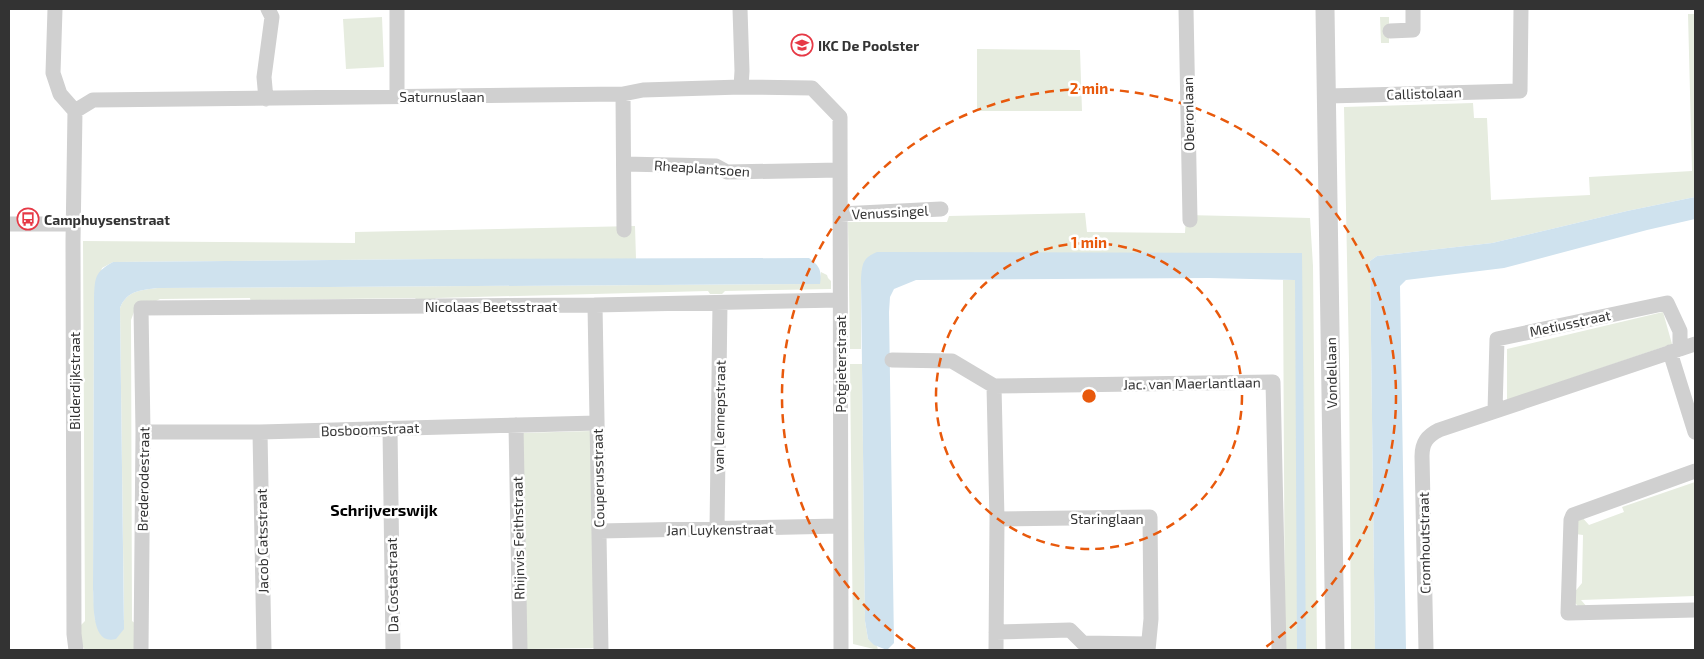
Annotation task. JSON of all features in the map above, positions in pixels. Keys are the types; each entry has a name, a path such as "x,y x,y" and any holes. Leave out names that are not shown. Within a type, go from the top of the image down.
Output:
{"street":[{"path":"55,9 53,73 60,94 76,111"},
{"path":"266,99 264,77 272,18 268,9"},
{"path":"396,9 398,97"},
{"path":"740,9 742,71 740,88"},
{"name":"Oberonlaan","path":"1186,9 1190,220"},
{"name":"Vondellaan","path":"1325,9 1328,96 1335,650"},
{"path":"1390,31 1413,30 1413,9"},
{"name":"Callistolaan","path":"1328,96 1520,91 1521,9"},
{"name":"Saturnuslaan","path":"76,111 93,100 623,94 643,90 812,88"},
{"name":"Potgieterstraat","path":"812,88 840,117 841,650"},
{"path":"623,94 624,230"},
{"name":"Bilderdijkstraat","path":"76,111 74,224 74,634 76,650"},
{"name":"Rheaplantsoen","path":"624,164 716,166 727,172 840,170"},
{"name":"Venussingel","path":"840,214 941,209"},
{"path":"9,224 74,224"},
{"name":"Nicolaas Beetsstraat","path":"141,308 595,305 840,300"},
{"name":"van Lennepstraat","path":"717,529 720,303"},
{"name":"Metiusstraat","path":"1495,411 1497,339 1667,303 1680,331 1676,350"},
{"name":"Couperusstraat","path":"595,305 601,650"},
{"name":"Brederodestraat","path":"140,650 143,432 141,308"},
{"path":"1495,411 1695,344"},
{"path":"1676,350 1695,432"},
{"path":"892,360 952,361 994,386 997,519 996,650"},
{"name":"Jac. van Maerlantlaan","path":"994,386 1273,382 1279,650"},
{"name":"Cromhoutstraat","path":"1426,650 1422,456 1424,443 1428,437 1439,430 1495,411"},
{"name":"Bosboomstraat","path":"143,432 260,432 597,423"},
{"name":"Rhijnvis Feithstraat","path":"516,425 520,650"},
{"name":"Da Costastraat","path":"390,429 393,650"},
{"name":"Jacob Catsstraat","path":"260,432 264,650"},
{"path":"1695,471 1573,515 1571,520 1568,613 1695,610"},
{"name":"Staringlaan","path":"996,632 1070,630 1083,643 1148,647 1151,619 1150,517 997,519"},
{"name":"Jan Luykenstraat","path":"600,531 840,526"}],"shaded area":[{"path":"1688,14 1695,14 1695,197 1492,243 1377,256 1370,261 1375,650 1351,650 1349,360 1344,107 1473,103 1474,118 1487,118 1491,200 1590,195 1589,177 1692,171"},
{"path":"382,17 384,67 346,69 343,19"},
{"path":"1380,17 1389,17 1389,43 1381,43"},
{"path":"977,49 1080,50 1082,111 977,111"},
{"path":"1085,213 1087,232 1185,233 1186,215 1310,218 1313,266 1317,650 1285,650 1283,280 1296,280 1301,253 861,280 861,349 850,349 848,222 947,222 949,216"},
{"path":"635,226 636,259 113,262 102,268 94,297 93,589 95,621 124,620 120,308 131,294 146,289 158,288 819,284 821,272 827,275 831,281 831,289 725,291 722,294 710,294 708,291 436,298 434,300 418,301 415,298 259,300 251,302 250,298 160,299 134,312 131,320 132,621 136,624 135,648 133,650 85,650 82,645 80,626 85,621 83,241 355,243 355,232"},
{"path":"1663,312 1672,344 1507,400 1507,349"},
{"path":"850,364 862,364 865,621 868,639 877,646 878,650 853,644"},
{"path":"592,431 594,648 526,649 522,433"},
{"path":"1695,482 1695,596 1581,600 1588,608 1579,607 1573,601 1573,594 1582,583 1583,535 1575,534 1575,522 1581,516 1589,525 1624,512 1622,507"}],"water":[{"path":"1695,197 1695,219 1504,268 1406,280 1400,286 1406,650 1375,650 1370,261 1377,256 1492,243"},
{"path":"877,252 1302,253 1306,650 1297,650 1295,280 1209,278 916,280 894,289 890,297 889,312 894,643 887,650 874,645 868,639 865,621 861,280 864,263 868,257"},
{"path":"809,258 819,269 821,276 820,284 158,288 141,290 131,294 120,308 124,629 116,639 108,639 102,636 98,630 95,622 93,589 94,297 95,284 99,272 113,262"}],"place":[{"name":"IKC De Poolster","path":"802,45"},
{"name":"Camphuysenstraat","path":"28,219"}],"district":[{"name":"Schrijverswijk","path":"384,509"}]}
